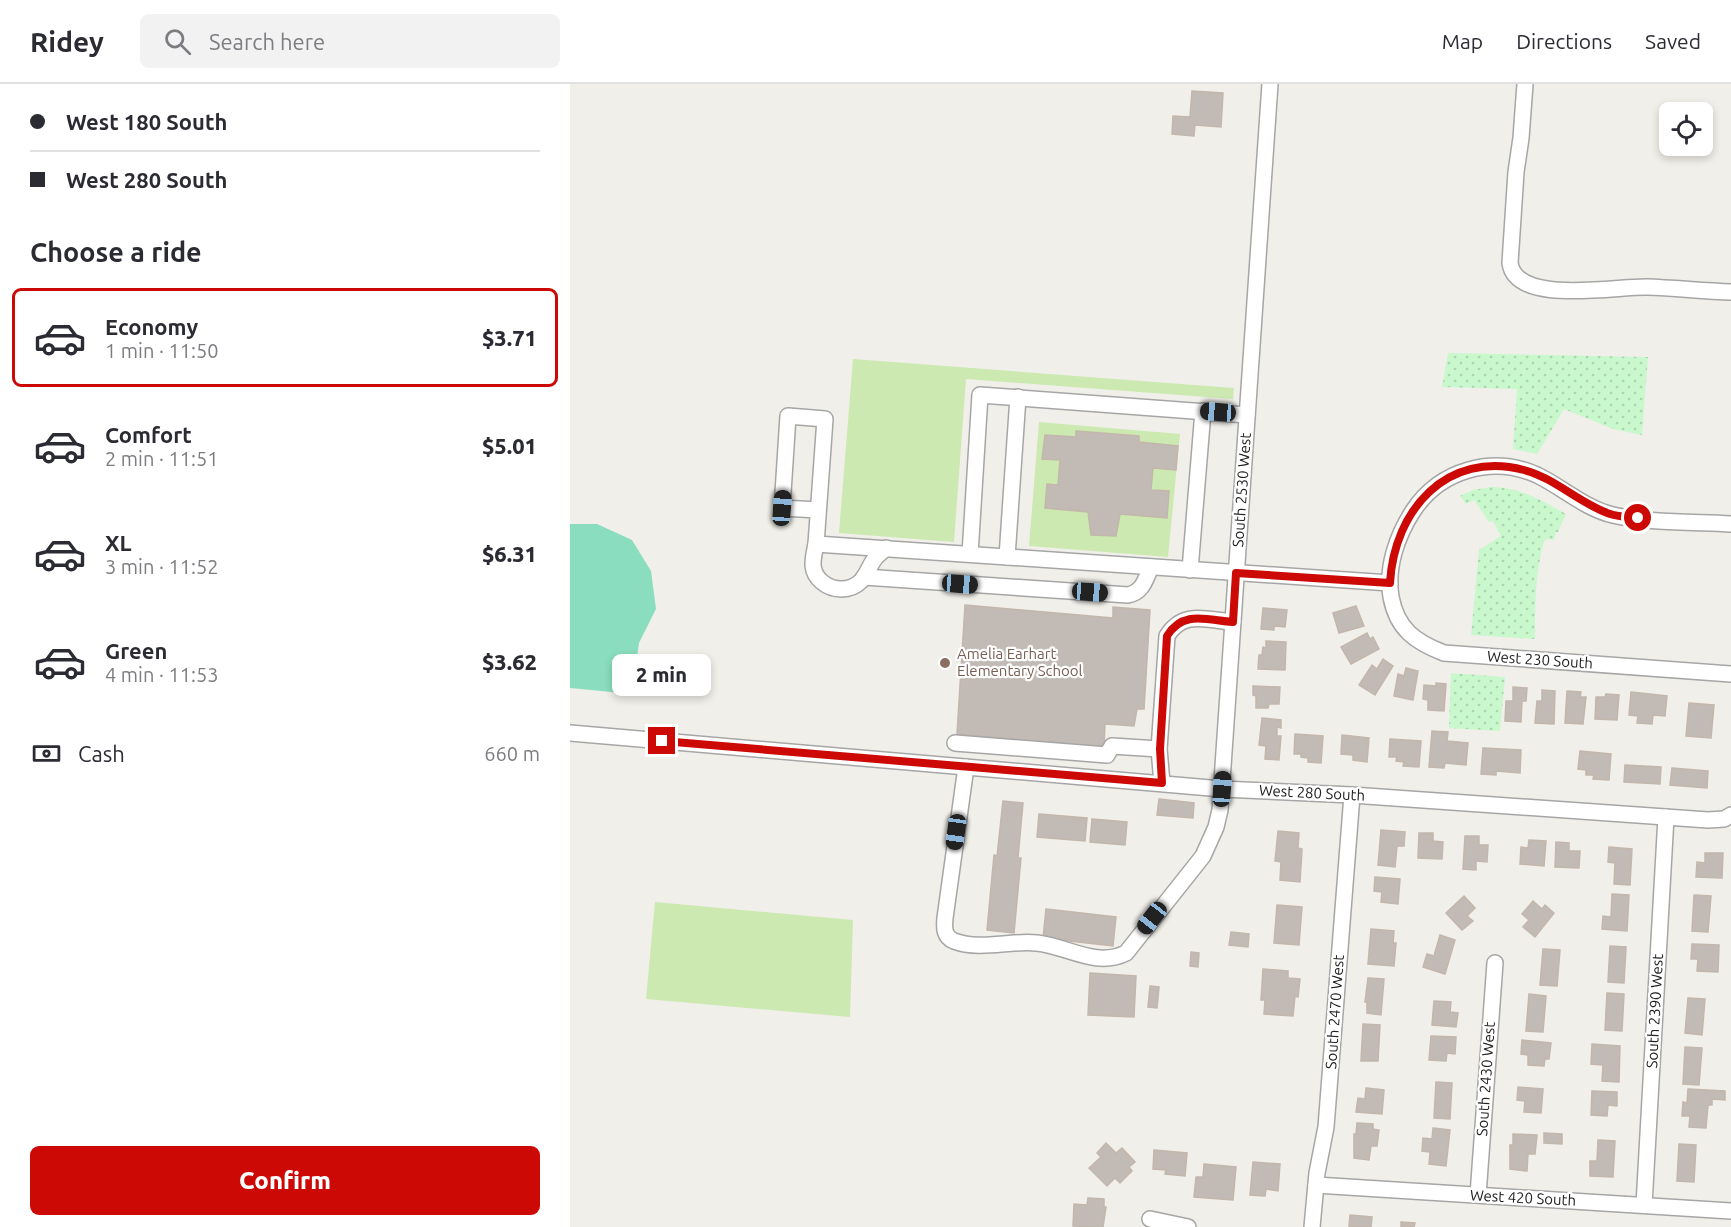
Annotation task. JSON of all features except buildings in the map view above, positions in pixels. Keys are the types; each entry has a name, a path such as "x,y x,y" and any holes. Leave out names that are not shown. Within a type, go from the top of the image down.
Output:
{"street":[{"name":"South 2530 West","path":"966,767 944,931 948,938 954,941 974,945 1037,943 1103,960 1116,958 1126,953 1203,856 1216,827 1222,789 1270,84"},
{"path":"1526,84 1515,183 1511,271 1523,282 1558,290 1657,288 1731,292"},
{"path":"970,554 980,395 1247,415"},
{"path":"1007,557 1018,398"},
{"path":"1190,570 1203,411"},
{"path":"819,510 782,508 788,416 825,419 819,510 813,561 813,570 817,578 826,585 843,589 860,582 876,556 886,548"},
{"name":"West 230 South","path":"1731,524 1613,515 1525,470 1493,466 1473,468 1453,475 1437,485 1414,508 1395,548 1390,583 1395,613 1402,626 1419,641 1444,653 1731,674"},
{"path":"816,544 1390,583"},
{"path":"864,577 1128,595 1137,593 1142,588 1151,567"},
{"path":"1162,783 1160,749 1167,636 1173,627 1183,620 1233,622"},
{"name":"West 280 South","path":"570,733 1222,789 1352,795 1718,820 1731,815"},
{"path":"955,743 1107,754 1113,746 1160,749"},
{"name":"South 2470 West","path":"1312,1227 1316,1185 1326,1128 1352,795"},
{"name":"South 2390 West","path":"1644,1205 1666,817"},
{"name":"South 2430 West","path":"1478,1195 1495,963"},
{"name":"West 420 South","path":"1316,1185 1731,1210"},
{"path":"1150,1219 1188,1227"}],"green space":[{"path":"1448,353 1648,357 1642,435 1613,429 1564,409 1537,454 1513,449 1517,389 1442,387"},
{"path":"853,359 1234,388 1233,399 966,379 954,542 839,533"},
{"path":"1039,422 1180,434 1168,557 1029,546"},
{"path":"1490,487 1521,492 1566,514 1554,540 1544,541 1541,553 1535,602 1535,639 1471,635 1479,550 1501,536 1493,521 1489,522 1474,500 1466,504 1460,496 1473,490"},
{"path":"570,524 597,524 632,540 651,571 656,609 639,643 632,694 570,688"},
{"path":"1451,673 1505,677 1500,731 1449,728"},
{"path":"655,902 853,920 850,1017 646,999"}],"place":[{"name":"Amelia Earhart Elementary School","path":"945,663"}],"route":[{"path":"662,741 1162,783 1160,749 1167,636 1173,627 1183,620 1233,622 1236,573 1390,583 1395,548 1414,508 1428,492 1444,480 1479,467 1493,466 1525,470 1600,510 1613,515 1638,518"}]}
